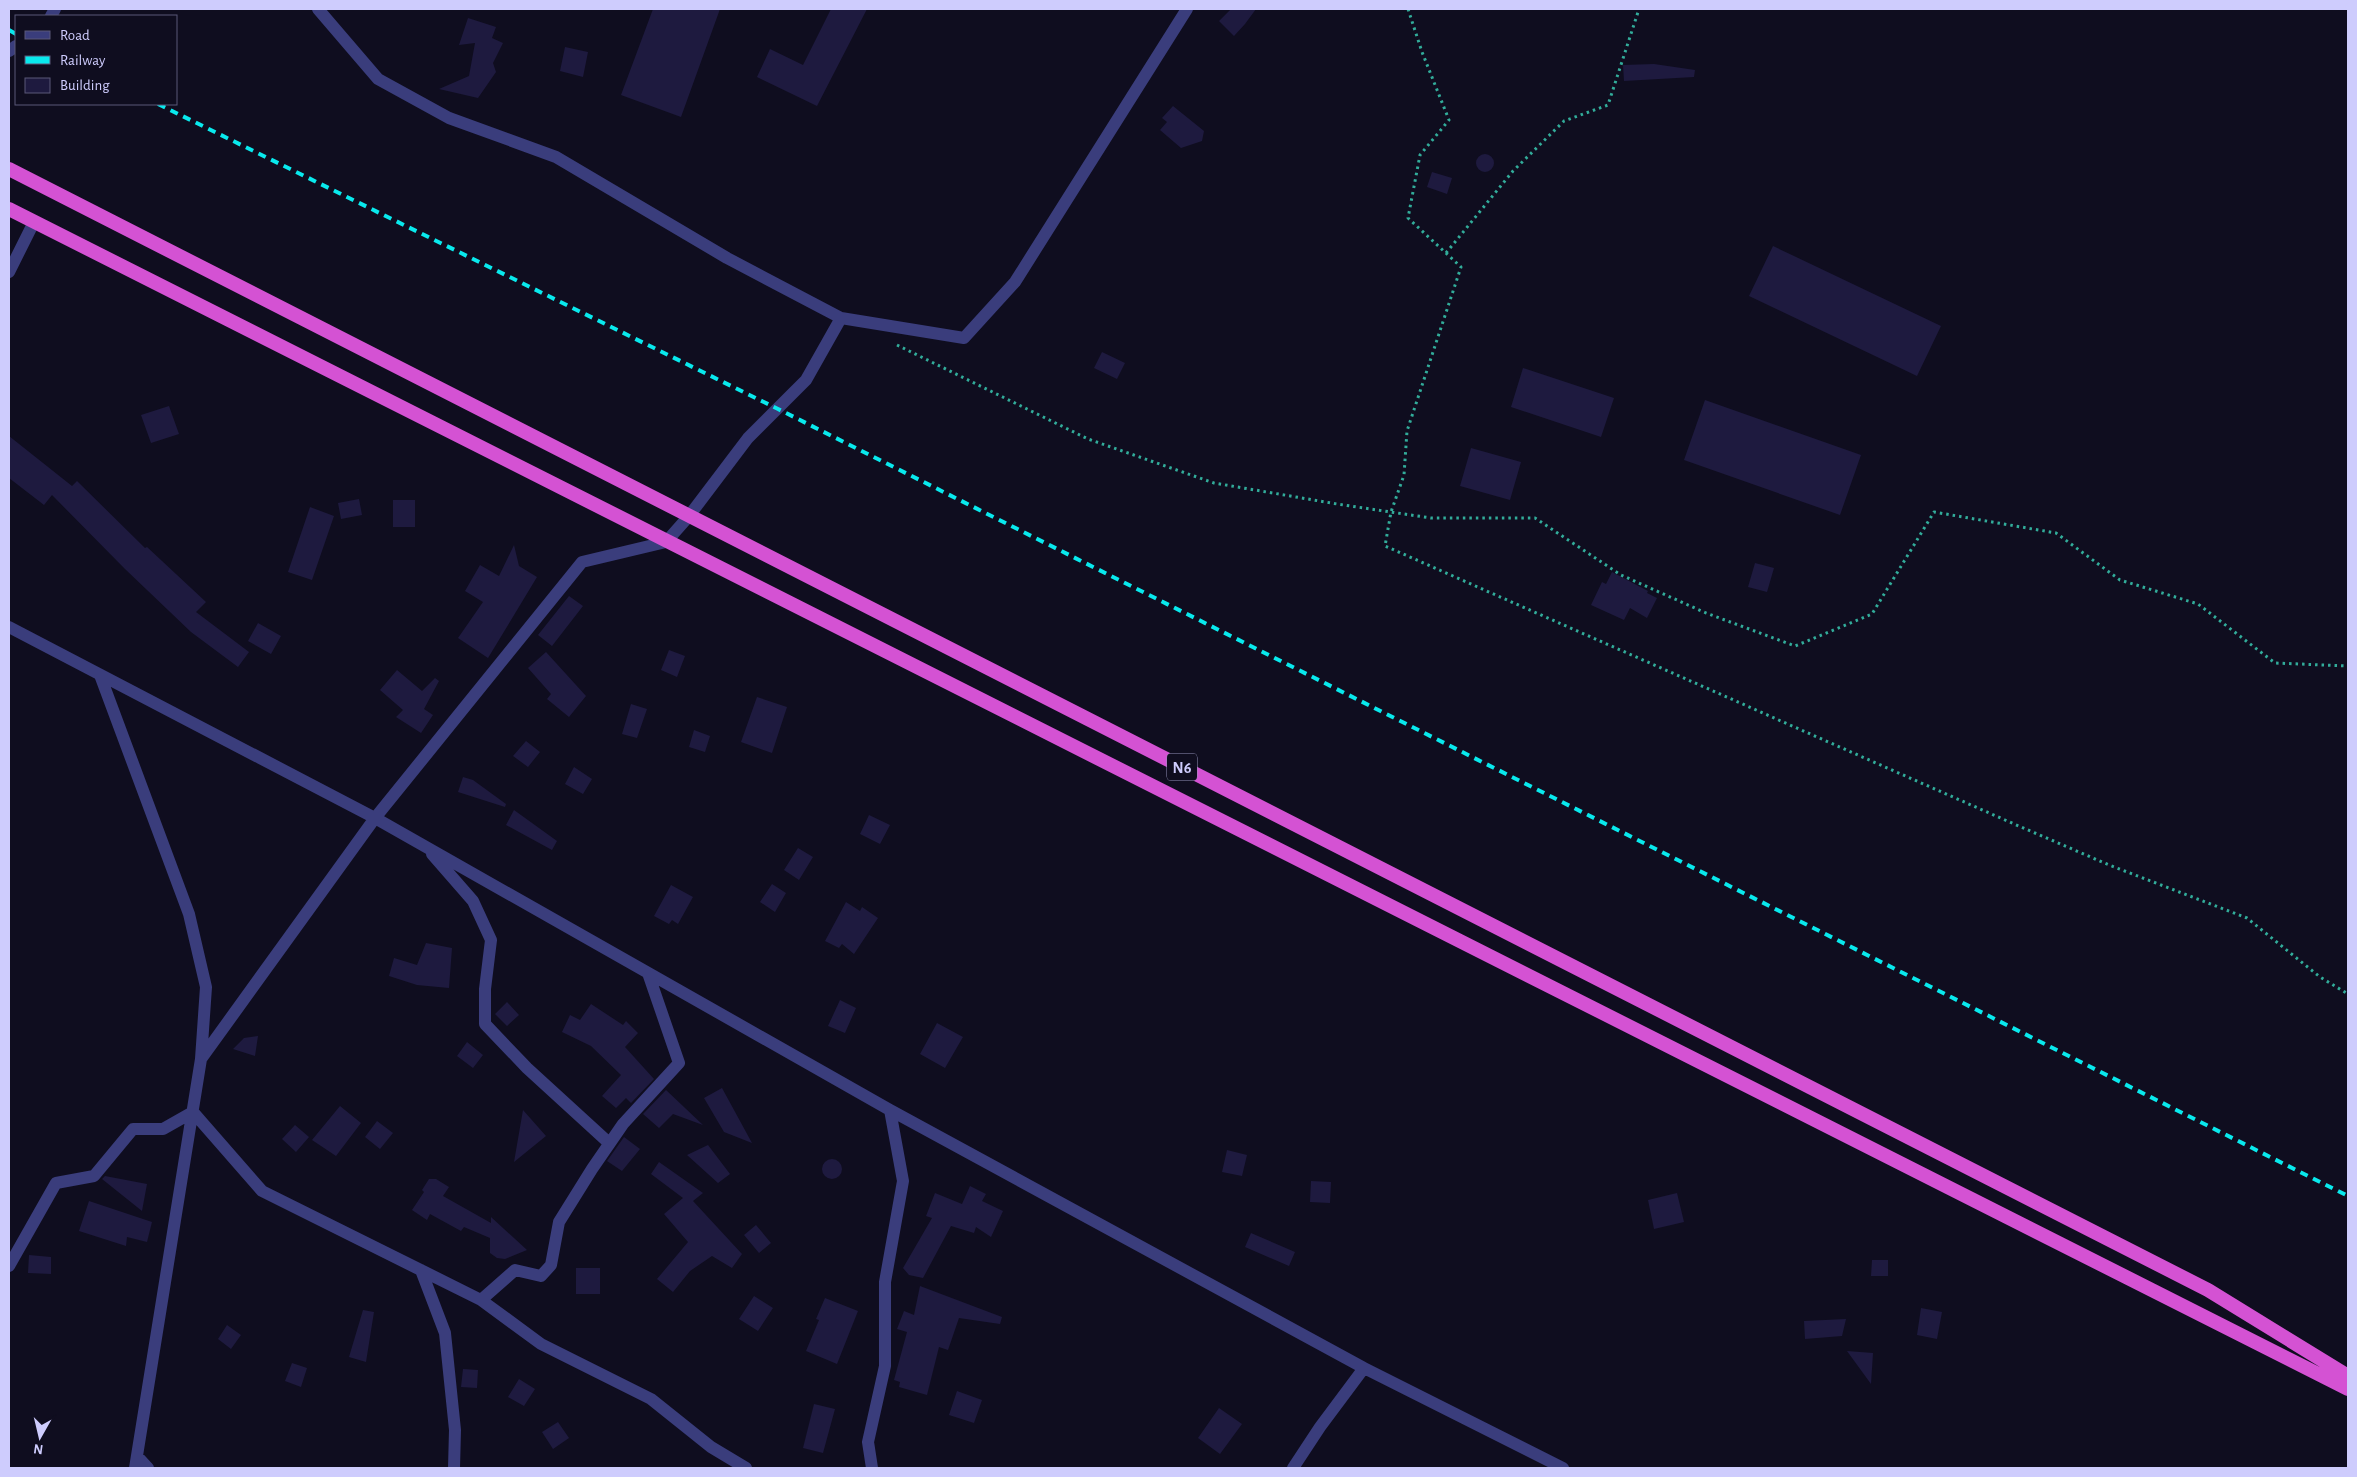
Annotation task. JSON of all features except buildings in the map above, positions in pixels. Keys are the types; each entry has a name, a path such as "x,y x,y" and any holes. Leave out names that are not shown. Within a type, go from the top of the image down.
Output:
{"highway":[{"name":"N6","path":"9,169 2208,1290 2348,1376"},
{"name":"N6","path":"9,209 2348,1389"}],"street":[{"path":"318,9 378,79 449,118 556,157 727,258 840,318 964,338 1015,282 1188,9"},
{"path":"9,272 34,222"},
{"path":"201,1058 375,818 582,562 666,542 689,516 748,438 806,380 840,318"},
{"path":"9,627 375,818 890,1110 1364,1368 1563,1468"},
{"path":"100,675 189,914 206,987 201,1058 136,1462 148,1468"},
{"path":"425,846 473,902 491,940 485,989 485,1024 527,1068 609,1144"},
{"path":"481,1300 515,1270 541,1276 552,1265 559,1222 623,1124 679,1063 648,973"},
{"path":"872,1468 868,1442 885,1366 886,1282 903,1181 890,1110"},
{"path":"9,1266 56,1183 94,1176 133,1129 164,1129 192,1112"},
{"path":"192,1112 262,1191 481,1300 541,1344 651,1399 711,1447 746,1468"},
{"path":"421,1270 445,1333 455,1430 454,1468"},
{"path":"1293,1468 1320,1427 1364,1368"}],"path":[{"path":"1408,9 1422,52 1449,120 1420,154 1408,218 1461,267 1407,431 1404,475 1391,512 1385,546 2022,828 2109,865 2247,918 2320,977 2348,994"},
{"path":"1446,253 1513,171 1564,121 1608,105 1639,9"},
{"path":"893,344 1088,439 1214,483 1431,518 1535,518 1620,575 1706,613 1795,646 1872,614 1934,512 2056,533 2120,580 2198,604 2275,663 2348,666"}],"railway":[{"path":"9,30 15,33"},
{"path":"160,105 778,409 2348,1196"}]}
